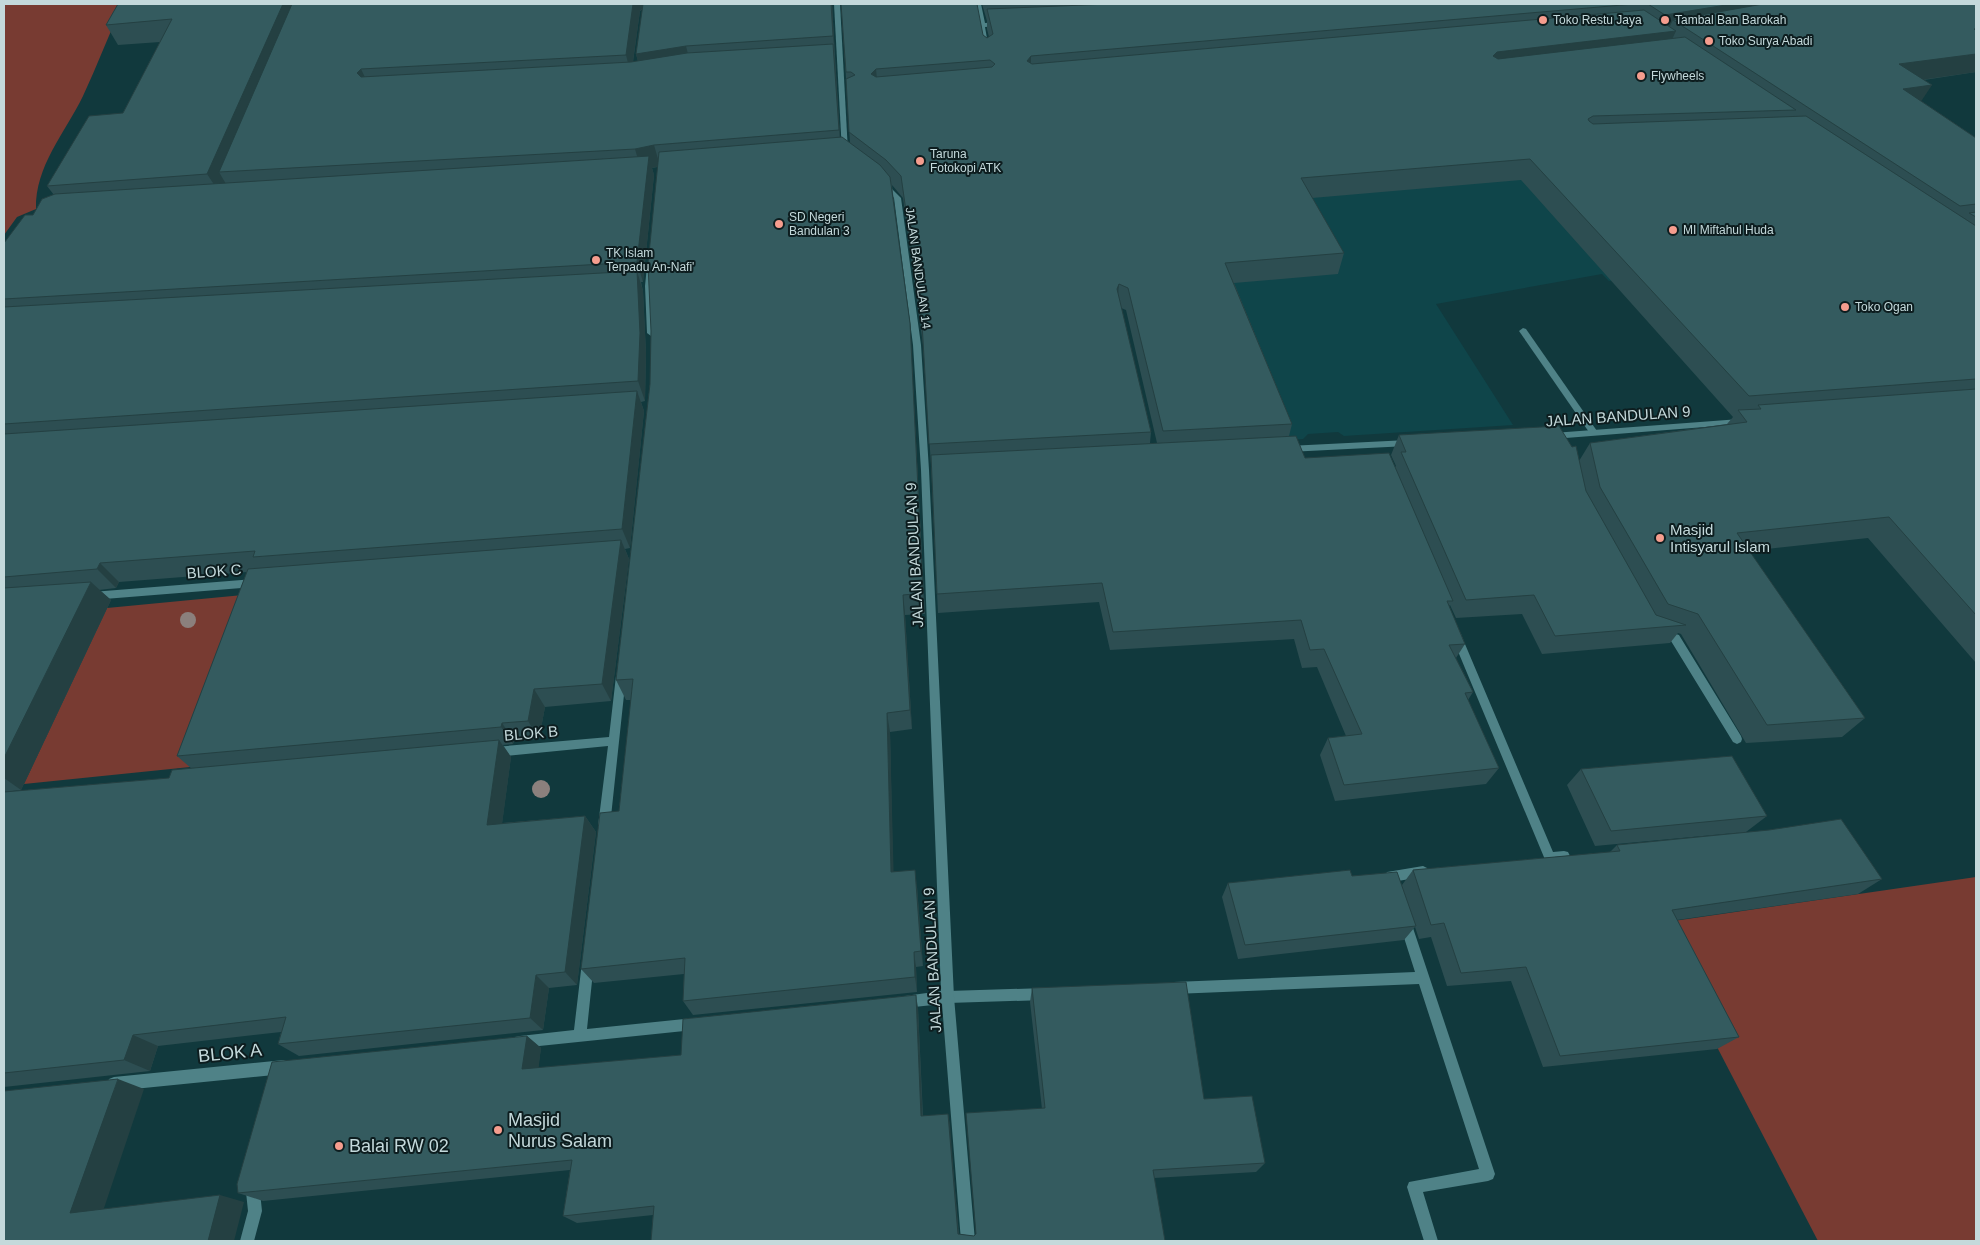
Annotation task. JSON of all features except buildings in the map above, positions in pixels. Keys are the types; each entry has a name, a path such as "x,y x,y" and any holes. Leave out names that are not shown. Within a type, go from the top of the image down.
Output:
{"street":[{"path":"836,4 841,97 841,156 853,161"},
{"path":"978,4 988,55"},
{"path":"982,25 1011,24"},
{"path":"828,61 838,60"},
{"path":"841,97 852,96"},
{"name":"JALAN BANDULAN 14","path":"877,178 891,189 897,198 916,331 930,470"},
{"path":"651,258 644,286 652,343"},
{"path":"1523,331 1594,433"},
{"name":"JALAN BANDULAN 9","path":"1546,436 1566,440 1594,433 1750,421"},
{"path":"1282,450 1377,449 1413,442"},
{"name":"JALAN BANDULAN 9","path":"930,470 948,998 968,1241"},
{"name":"BLOK C","path":"80,597 262,583"},
{"path":"1453,628 1550,858"},
{"path":"1657,632 1675,638 1737,739"},
{"path":"602,838 623,662"},
{"name":"BLOK B","path":"486,753 614,741"},
{"path":"1532,860 1580,855"},
{"path":"1397,895 1391,876 1438,871"},
{"path":"1402,913 1488,1174 1414,1187 1431,1241"},
{"path":"580,1036 589,954"},
{"path":"1166,989 1423,978"},
{"path":"890,1004 948,998 1057,993"},
{"path":"511,1043 706,1023"},
{"name":"BLOK A","path":"98,1086 292,1066 282,1086"},
{"path":"247,1241 255,1212 253,1192 258,1173"}],"shaded area":[{"path":"4,4 123,4 83,96 52,150 40,178 36,209 17,217 4,235"},
{"path":"1490,143 1807,251 1609,281 1602,274 1436,304 1513,425 1344,436 1338,432 1308,434 1303,439 1222,445 1214,161"},
{"path":"263,593 200,766 24,784 107,608"},
{"path":"1976,877 1976,1241 1818,1241 1653,924"}],"place":[{"name":"Toko Restu Jaya","path":"1543,20"},
{"name":"Tambal Ban Barokah","path":"1665,20"},
{"name":"Toko Surya Abadi","path":"1709,41"},
{"name":"Flywheels","path":"1641,76"},
{"name":"Taruna Fotokopi ATK","path":"920,161"},
{"name":"SD Negeri Bandulan 3","path":"779,224"},
{"name":"MI Miftahul Huda","path":"1673,230"},
{"name":"TK Islam Terpadu An-Nafi'","path":"596,260"},
{"name":"Toko Ogan","path":"1845,307"},
{"name":"Masjid Intisyarul Islam","path":"1660,538"},
{"name":"Masjid Nurus Salam","path":"498,1130"},
{"name":"Balai RW 02","path":"339,1146"}]}
